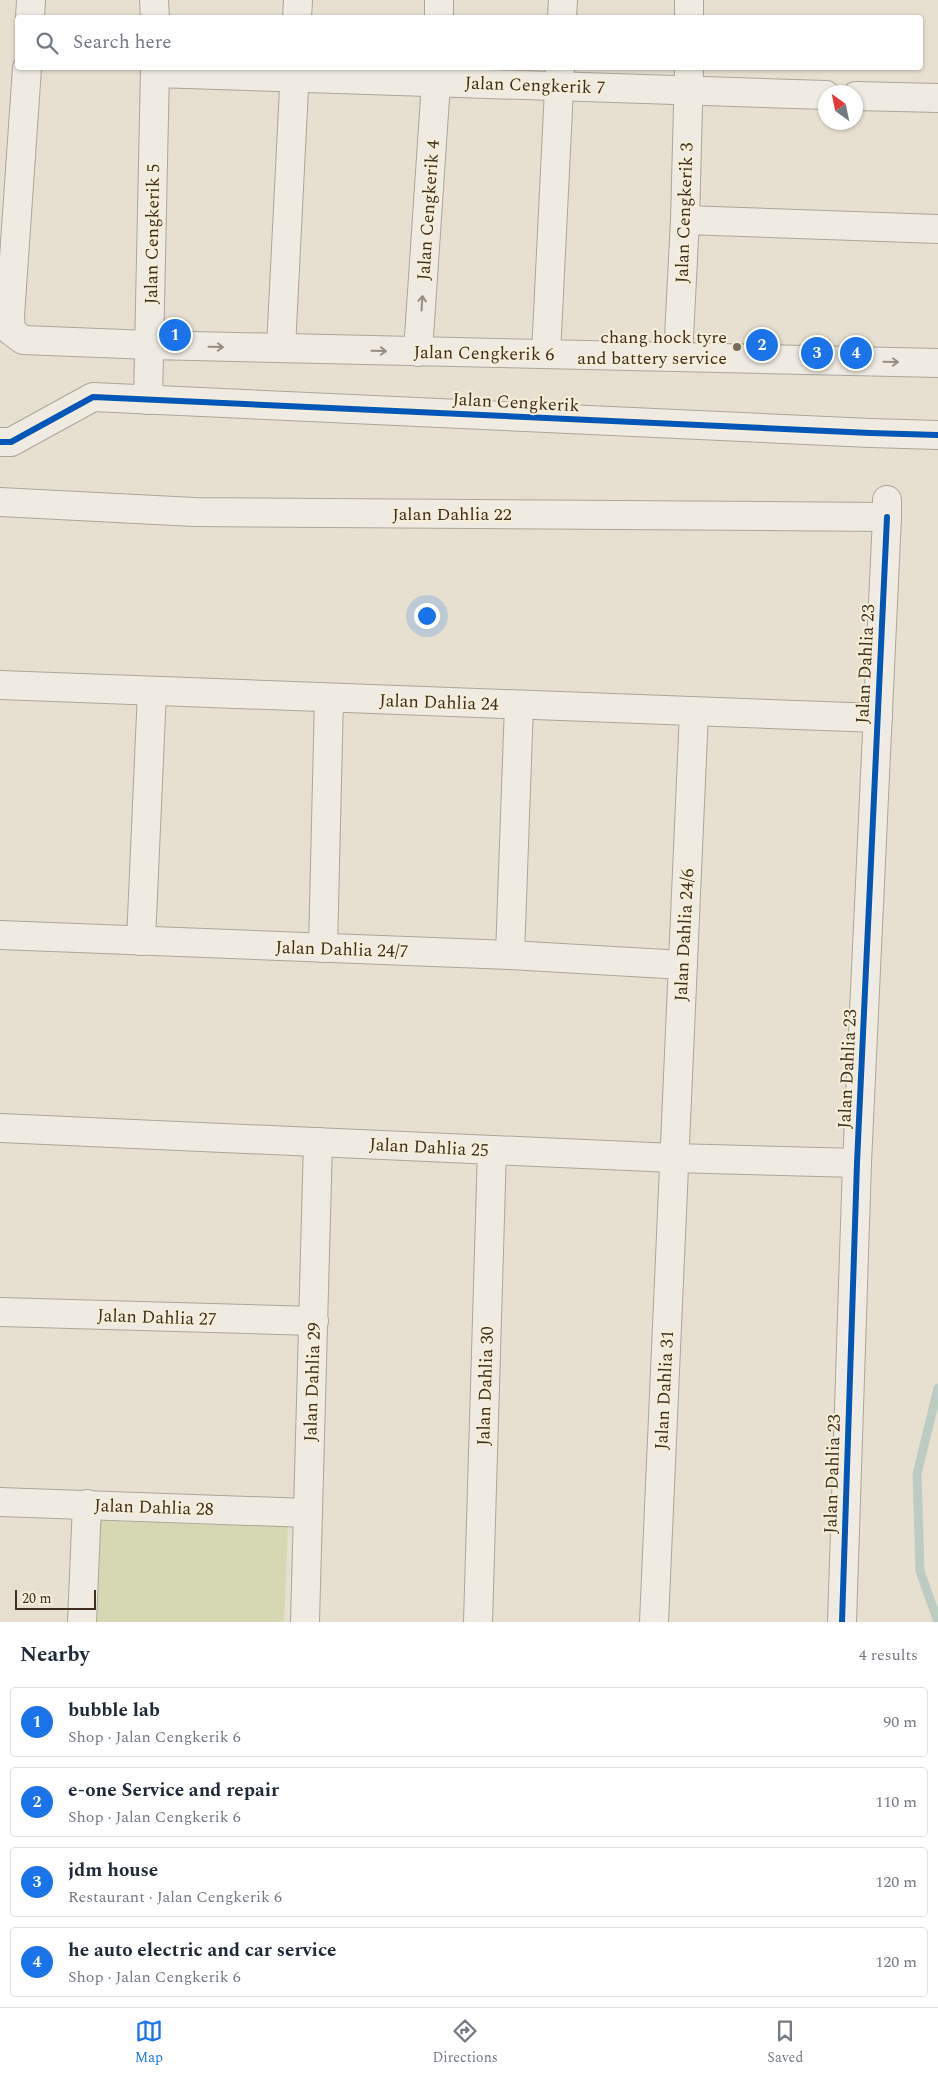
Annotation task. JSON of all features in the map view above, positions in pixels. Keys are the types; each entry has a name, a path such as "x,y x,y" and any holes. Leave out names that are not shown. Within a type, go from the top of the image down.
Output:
{"street":[{"path":"30,15 31,0"},
{"path":"154,0 155,15"},
{"path":"297,15 298,0"},
{"path":"439,15 440,0"},
{"path":"562,15 563,0"},
{"path":"689,15 690,0"},
{"name":"Jalan Cengkerik 6","path":"27,70 10,316 11,331 23,340 418,352 938,363"},
{"name":"Jalan Cengkerik 5","path":"148,400 155,70"},
{"name":"Jalan Cengkerik 7","path":"155,70 689,79 818,94"},
{"path":"281,348 295,72"},
{"name":"Jalan Cengkerik 4","path":"418,352 436,75"},
{"path":"546,354 560,77"},
{"name":"Jalan Cengkerik 3","path":"678,357 685,220 689,79"},
{"path":"863,96 938,98"},
{"path":"685,220 938,229"},
{"name":"Jalan Cengkerik","path":"0,442 11,442 93,397 938,435"},
{"name":"Jalan Dahlia 22","path":"0,502 194,512 887,509"},
{"name":"Jalan Dahlia 23","path":"842,1622 857,1163 887,509"},
{"name":"Jalan Dahlia 24","path":"0,685 878,718"},
{"path":"141,940 152,691"},
{"path":"323,948 329,698"},
{"path":"510,956 519,705"},
{"name":"Jalan Dahlia 24/6","path":"674,1158 694,712"},
{"name":"Jalan Dahlia 24/7","path":"0,935 683,965"},
{"name":"Jalan Dahlia 25","path":"0,1128 674,1158 857,1163"},
{"name":"Jalan Dahlia 29","path":"305,1622 318,1142"},
{"name":"Jalan Dahlia 30","path":"478,1622 492,1150"},
{"name":"Jalan Dahlia 31","path":"654,1622 674,1158"},
{"name":"Jalan Dahlia 27","path":"0,1312 314,1321"},
{"name":"Jalan Dahlia 28","path":"0,1502 308,1512"},
{"path":"82,1622 87,1504"}],"green space":[{"path":"97,1519 288,1525 284,1622 93,1622"}],"waterway":[{"path":"938,1388 917,1474 920,1571 938,1622"}],"cycle path":[{"path":"0,442 11,442 93,397 938,435"},
{"path":"842,1622 857,1163 887,517"}],"place":[{"name":"bubble lab","path":"175,335"},
{"name":"e-one Service and repair","path":"762,345"},
{"name":"chang hock tyre and battery service","path":"737,347"},
{"name":"jdm house","path":"817,353"},
{"name":"he auto electric and car service","path":"856,353"}]}
